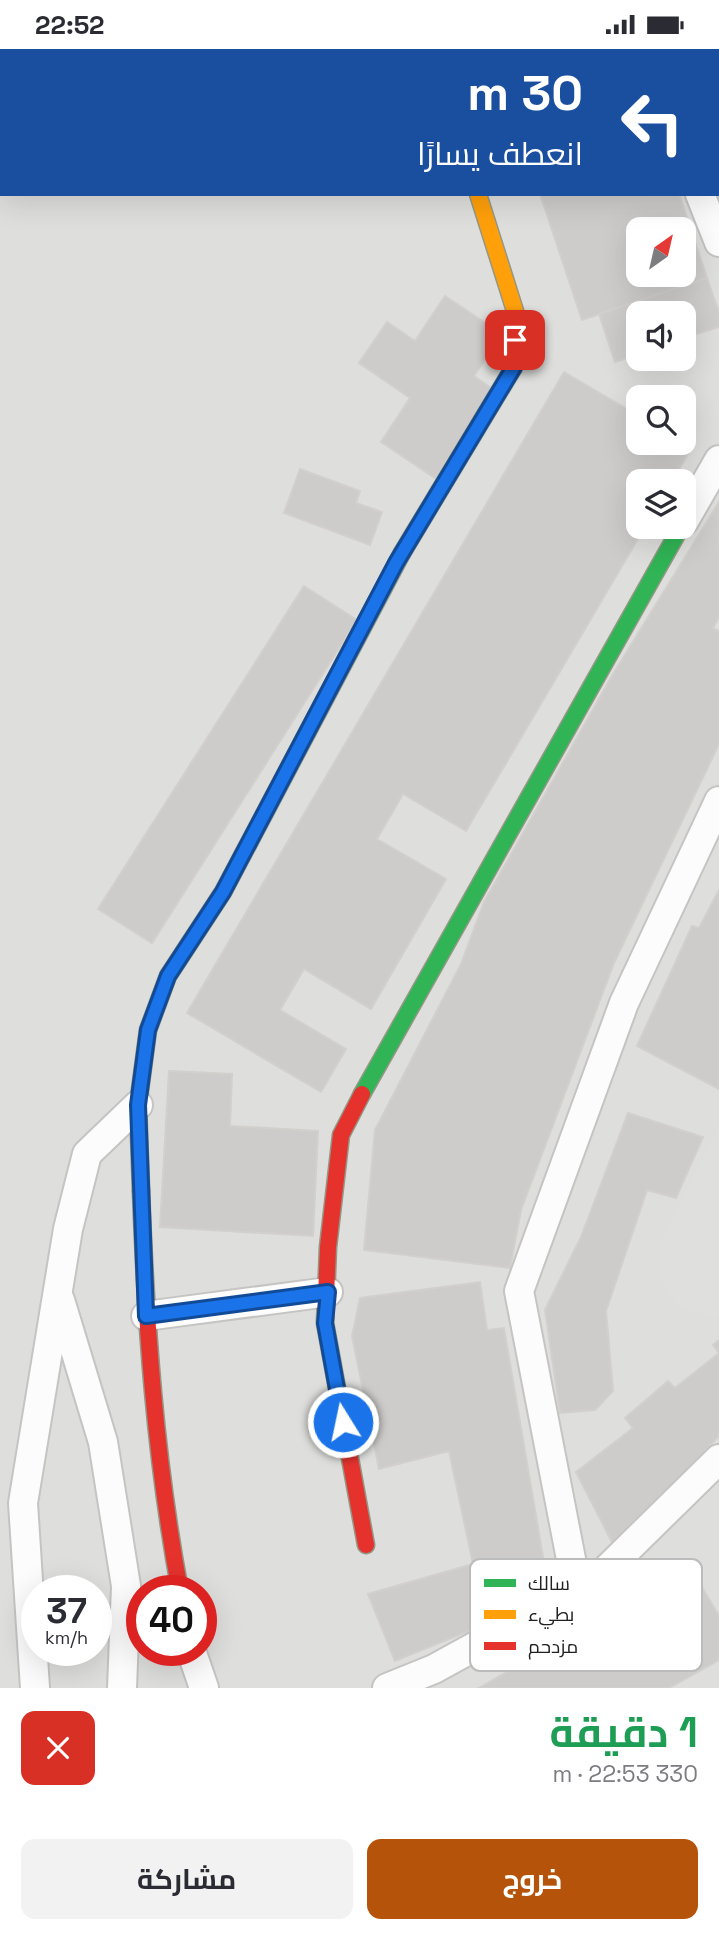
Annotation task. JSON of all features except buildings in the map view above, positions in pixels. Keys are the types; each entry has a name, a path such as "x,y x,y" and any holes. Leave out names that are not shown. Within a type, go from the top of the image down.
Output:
{"street":[{"path":"177,1575 162,1493 146,1316 138,1105 148,1030 168,976 223,892 396,563 514,367 516,314 479,196"},
{"path":"701,196 719,242"},
{"path":"696,500 719,460"},
{"path":"366,1545 325,1323 328,1247 341,1135 387,1048 674,539"},
{"path":"571,1559 519,1291 624,1003 719,801"},
{"path":"35,1688 23,1503 68,1229 88,1154 138,1105"},
{"path":"58,1292 103,1442 126,1586 122,1688"},
{"path":"146,1316 328,1292"},
{"path":"617,1559 719,1459"},
{"path":"387,1688 434,1669 470,1649"},
{"path":"196,1666 204,1688"}],"shaded area":[{"path":"0,196 719,196 719,1688 0,1688"},
{"path":"719,1126 719,1314 716,1318 677,1306 658,1277 661,1243"}],"traffic: fast":[{"path":"362,1094 674,539"},
{"path":"141,1191 138,1105 148,1030 168,976 223,892 402,553"}],"traffic: slow":[{"path":"402,553 514,367 516,314 479,196"}],"traffic: jam":[{"path":"362,1094 341,1135 328,1247 325,1323 366,1545"},
{"path":"141,1191 153,1392 177,1575"}],"route":[{"path":"343,1422 325,1323 328,1292 146,1316 138,1105 148,1030 168,976 223,892 396,563 514,367 515,340"}]}
